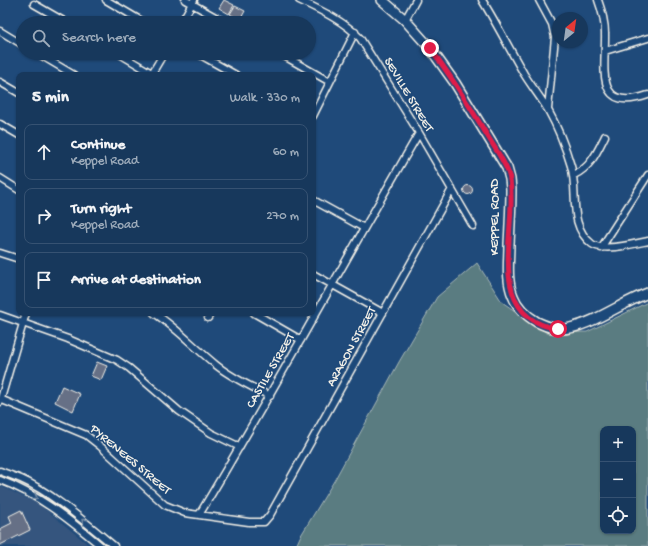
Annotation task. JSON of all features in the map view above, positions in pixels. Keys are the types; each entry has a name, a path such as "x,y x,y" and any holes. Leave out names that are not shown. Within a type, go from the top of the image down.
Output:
{"street":[{"path":"106,0 133,16"},
{"path":"185,0 193,2 215,16"},
{"name":"SEVILLE STREET","path":"299,0 355,32 366,46 473,226"},
{"name":"KEPPEL ROAD","path":"382,0 424,39 480,123 506,168 510,179 511,189 508,262 510,284 513,296 522,310 536,322 558,329 568,328 588,322 648,293"},
{"path":"405,20 416,0"},
{"path":"482,0 525,75 548,109 574,175 577,222 580,228 591,243 601,248 648,241"},
{"path":"539,0 552,24 555,37 548,109"},
{"path":"598,0 605,25 604,76 606,83 611,92 622,99 637,98 648,95"},
{"path":"185,16 193,2"},
{"path":"34,4 55,16"},
{"path":"0,32 16,41"},
{"path":"316,110 355,32"},
{"path":"605,51 648,38"},
{"path":"49,60 69,72"},
{"path":"130,60 150,72"},
{"path":"154,72 160,60"},
{"path":"209,60 231,72"},
{"path":"291,60 312,72"},
{"path":"316,74 330,82"},
{"path":"0,82 16,91"},
{"path":"0,124 16,133"},
{"name":"CASTILE STREET","path":"316,313 419,133"},
{"path":"574,175 583,170 589,164 605,136"},
{"path":"601,248 648,174"},
{"path":"0,178 16,188"},
{"name":"ARAGON STREET","path":"270,515 452,189"},
{"path":"316,202 364,228"},
{"path":"0,253 16,258"},
{"path":"316,276 383,313"},
{"path":"0,315 68,339 117,360 129,368 179,410 211,433 240,447"},
{"path":"0,400 25,316"},
{"path":"158,316 174,327 221,369 238,380 270,396"},
{"path":"259,316 301,340"},
{"name":"CASTILE STREET","path":"199,515 270,396 315,316"},
{"name":"PYRENEES STREET","path":"0,400 86,435 166,505 175,510 185,513 261,523 266,522 270,515"},
{"path":"0,471 21,479 47,494 84,521 114,546"},
{"path":"0,480 18,486 43,502 101,546"}],"shaded area":[{"path":"0,486 39,504 90,546 0,546"}],"green space":[{"path":"477,263 502,302 547,333 587,332 648,302 648,546 296,546 334,481 399,362 437,297"}],"building":[{"path":"224,0 234,5 229,14 219,8"},
{"path":"235,6 245,11 242,16 233,16 230,14"},
{"path":"468,185 473,190 468,195 463,190"},
{"path":"97,362 107,366 101,380 91,376"},
{"path":"62,386 80,394 73,411 55,402"},
{"path":"21,510 30,530 0,545 0,529 12,523 9,516"}],"route":[{"path":"430,48 442,63 484,129 509,174 511,195 508,262 511,290 515,302 530,318 536,322 558,329"}]}
